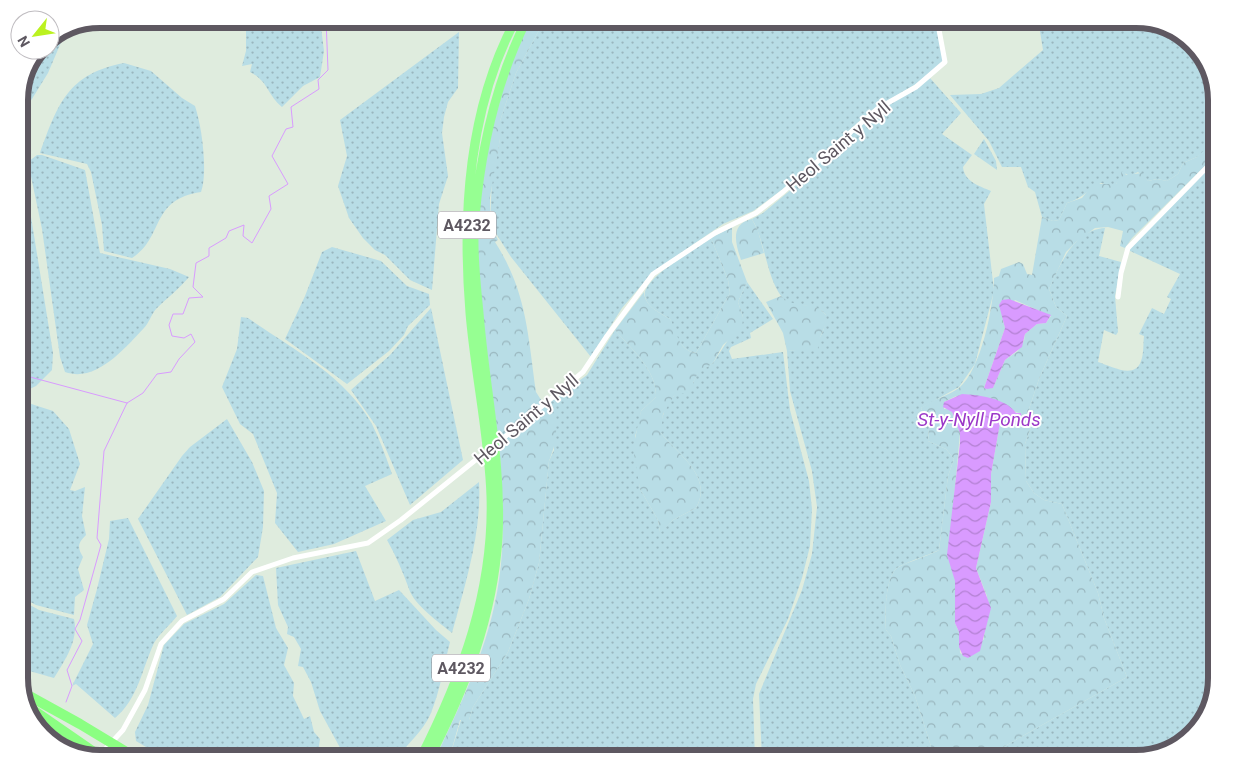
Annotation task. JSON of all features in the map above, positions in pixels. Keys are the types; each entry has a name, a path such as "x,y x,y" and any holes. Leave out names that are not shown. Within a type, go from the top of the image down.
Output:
{"highway":[{"name":"A4232","path":"433,750 465,684 484,626 492,592 498,538 492,468 485,438 470,313 466,213 477,123 506,38 511,28"},
{"name":"A4232","path":"425,750 436,728 469,649 480,605 489,539 493,432 479,313 475,219 487,124 513,47 522,28"},
{"path":"30,696 124,750"},
{"path":"36,712 90,749"},
{"path":"421,750 436,728"}],"street":[{"name":"Heol Saint y Nyll","path":"104,750 123,730 145,690 161,644 182,621 224,599 252,572 293,558 368,543 401,520 583,372 653,274 715,233 756,213 783,192 877,109 932,75 945,62 939,28"},
{"path":"1118,297 1121,273 1128,248 1208,166"}],"green space":[{"path":"246,28 321,28 324,51 320,77 303,86 282,107 273,98 265,84 250,72 252,64 242,66 246,51"},
{"path":"526,28 540,28 516,73 500,121 500,139 490,197 490,224 498,240 495,242 506,261 520,297 528,333 536,392 543,403 498,440 474,250 489,122"},
{"path":"540,28 937,28 943,62 916,84 872,110 783,189 753,211 723,224 653,272 622,308 591,357 511,257 490,224 492,179 500,139 500,121 516,73"},
{"path":"1039,28 1146,28 1168,35 1191,52 1205,77 1208,100 1208,149 1197,157 1183,163 1178,174 1167,181 1157,179 1148,181 1138,172 1130,176 1124,173 1116,184 1108,185 1101,183 1067,203 1059,220 1053,221 1042,217 1035,192 1028,187 1021,167 1002,167 989,141 950,95 981,94 999,88 1043,50"},
{"path":"459,32 458,88 448,102 442,133 448,176 439,204 432,290 410,280 385,255 375,250 363,238 349,218 338,186 347,156 340,120"},
{"path":"40,60 54,60 48,73 28,105 30,81"},
{"path":"124,63 151,71 182,98 195,106 202,137 204,162 201,192 184,196 173,203 159,220 149,240 132,258 104,251 102,225 91,172 87,164 40,153 53,119 68,93 90,75 105,68"},
{"path":"930,78 961,113 942,134 972,155 963,167 966,176 973,182 991,191 984,204 994,291 975,364 959,387 921,408 929,428 928,441 946,449 954,459 948,476 939,550 896,569 892,574 886,598 886,630 891,636 900,665 915,696 932,750 762,750 759,694 802,590 812,554 817,507 812,471 790,391 787,351 804,348 816,342 823,332 826,315 816,308 786,301 781,296 772,278 760,237 752,219 763,213 793,188 832,150 877,112"},
{"path":"984,139 996,161 997,170 974,154"},
{"path":"1208,147 1208,163 1132,238 1125,248 1120,246 1123,231 1108,227 1095,228 1066,252 1049,289 1056,307 1067,316 1039,379 1029,409 1033,421 1025,444 1026,481 1034,493 1044,500 1062,504 1098,593 1104,618 1127,677 998,750 932,750 915,696 900,665 891,636 886,630 886,607 892,574 903,565 939,550 948,476 954,459 946,449 928,441 929,428 921,408 955,391 967,379 974,367 985,336 992,304 994,278 999,276 1001,269 1019,262 1023,264 1027,274 1032,275 1042,217 1053,221 1059,220 1067,203 1082,198 1093,184 1116,184 1123,170 1126,175 1142,173 1148,181 1157,179 1167,181 1178,174 1183,163 1197,157","holes":["1015,300 1051,316 1046,323 1037,324 1025,334 1024,341 1018,351 1005,360 993,388 984,388 1005,328 1002,316","956,396 998,401 1021,413 1022,420 1004,416 1000,423 991,474 991,502 976,568 987,596 988,619 985,626 984,639 968,658 960,653 959,632 955,623 952,520 960,433 952,412 950,409 944,409 944,402"]},
{"path":"37,155 85,170 100,253 170,269 189,277 156,309 146,326 128,345 109,362 88,373 76,374 65,372 60,357 42,229 28,162"},
{"path":"1208,169 1208,678 1205,701 1191,726 1184,733 1159,747 1136,750 998,750 1127,677 1104,618 1098,593 1062,504 1044,500 1034,493 1026,481 1025,444 1033,421 1029,409 1039,379 1067,316 1056,307 1049,289 1063,259 1077,242 1094,230 1105,228 1099,256 1121,262 1115,296 1118,332 1116,335 1104,330 1098,362 1128,371 1138,367 1143,355 1144,336 1139,334 1152,308 1164,314 1171,299 1167,297 1180,274 1128,250"},
{"path":"28,198 53,353 52,370 36,386 28,390"},
{"path":"752,219 758,231 764,253 741,260 736,242 737,230 740,225"},
{"path":"732,227 732,242 747,282 738,302 743,317 742,328 723,345 713,363 698,373 693,383 695,390 674,396 663,414 661,433 691,466 700,486 700,496 696,508 673,520 660,533 658,520 640,489 633,448 641,411 656,397 655,387 648,369 615,330 644,292 647,302 670,319 679,340 685,348 696,353 730,293 728,280 711,238"},
{"path":"711,238 728,280 730,293 696,353 681,345 670,319 651,307 645,296 646,289 661,273"},
{"path":"332,247 381,261 407,286 429,294 430,305 408,326 404,335 389,351 347,384 285,339 305,296 322,252"},
{"path":"747,282 773,319 750,333 751,338 731,347 729,351 732,359 783,352 790,410 809,481 812,509 810,546 802,578 788,619 756,684 753,699 755,750 452,750 461,720 469,720 473,707 508,652 529,599 539,563 549,461 554,450 546,405 587,375 615,330 648,369 655,387 656,397 641,411 635,436 640,489 658,520 660,532 673,520 696,508 700,496 697,476 691,466 661,433 660,426 666,405 674,396 693,383 698,372 713,363 743,317 738,302"},
{"path":"781,296 788,301 800,305 816,307 826,315 818,349 787,351 783,333 766,302"},
{"path":"431,308 463,460 410,505 376,426 351,390 390,355"},
{"path":"241,317 248,318 316,364 348,391 361,407 375,430 392,474 365,486 386,521 334,544 298,552 275,523 277,493 253,434 240,424 222,387 237,349"},
{"path":"28,403 53,411 69,429 80,464 70,490 75,491 85,487 82,516 86,535 79,545 83,557 78,569 84,590 75,597 74,615 36,605 28,601"},
{"path":"546,405 551,410 556,424 556,431 554,447 549,461 539,563 529,599 508,652 473,707 469,720 460,720 452,750 439,750 474,672 495,604 501,563 503,529 499,443"},
{"path":"227,419 252,462 264,491 263,527 258,557 220,597 187,615 138,519 190,447"},
{"path":"479,482 478,520 472,558 452,633 416,601 387,540 413,520 441,512"},
{"path":"128,518 177,616 154,643 134,693 123,710 115,718 76,684 72,686 93,644 87,625 109,539 110,521"},
{"path":"356,551 375,601 399,590 436,630 450,642 434,705 428,720 404,750 341,750 320,711 311,682 303,667 298,666 301,649 294,637 287,634 288,627 278,605 276,568"},
{"path":"256,575 263,576 276,628 288,648 284,665 294,683 293,696 304,719 310,716 314,732 320,739 321,750 151,750 136,741 135,732 148,705 164,645 184,624 224,604"},
{"path":"28,604 39,610 74,619 75,635 73,642 54,678 28,671"}],"water":[{"name":"St-y-Nyll Ponds","path":"1009,299 1051,315 1046,323 1037,324 1025,334 1022,347 1005,360 993,388 987,389 984,388 1005,328 999,305 1002,300"},
{"name":"St-y-Nyll Ponds","path":"962,394 983,396 1006,404 1016,413 1021,413 1022,420 1017,425 1004,417 1000,423 991,474 991,502 976,568 991,608 980,651 968,658 963,656 959,647 959,632 955,623 955,581 947,555 960,433 952,412 943,407 944,402"}],"waterway":[{"path":"66,702 72,686 67,670 82,641 75,629 80,620 101,545 97,538 104,451 127,403 143,393 157,374 171,372 179,359 195,342 191,334 184,338 172,336 169,325 173,314 183,314 189,298 203,297 193,287 196,263 209,256 209,248 226,238 229,231 244,225 243,236 252,243 271,209 269,196 288,184 272,156 286,129 293,127 291,107 319,89 318,80 328,70 326,28"},
{"path":"28,376 127,403"}]}
